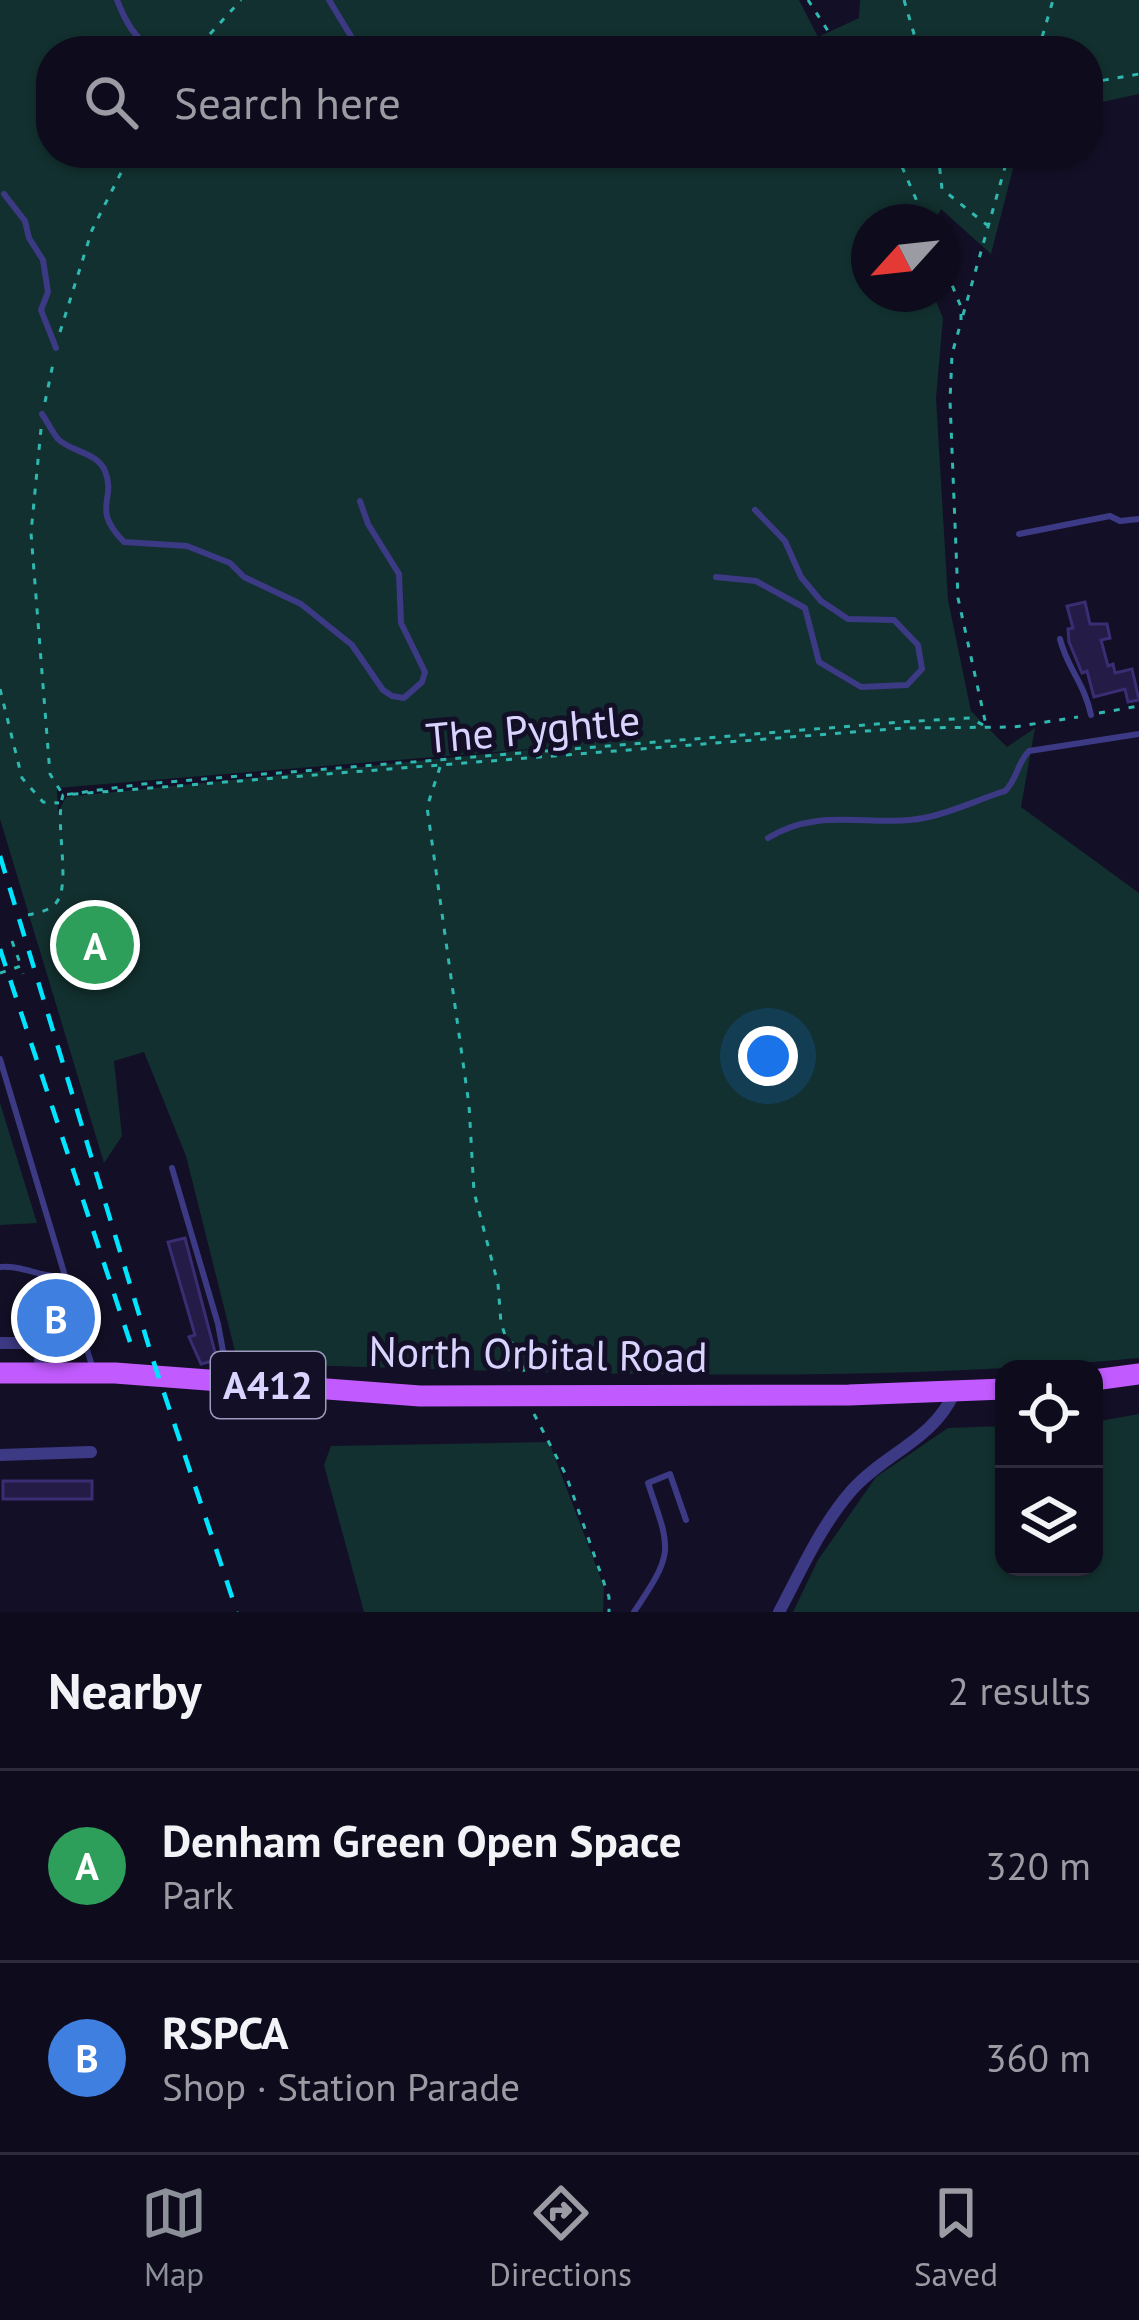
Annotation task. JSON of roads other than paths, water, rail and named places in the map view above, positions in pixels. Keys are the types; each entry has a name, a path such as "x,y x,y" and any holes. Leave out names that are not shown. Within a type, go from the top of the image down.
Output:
{"main road":[{"name":"North Orbital Road","path":"0,1373 94,1372 420,1396 995,1390"},
{"path":"1103,1379 1139,1374"}],"street":[{"path":"0,1343 39,1343 41,1372"},
{"path":"779,1612 812,1549 854,1487 936,1423 954,1393"},
{"path":"0,1455 91,1452"}],"lane":[{"path":"117,0 136,36"},
{"path":"329,0 351,36"},
{"path":"4,194 25,221 28,238 43,260 48,292 41,310 56,348"},
{"path":"42,414 58,440 98,461 107,475 104,512 124,542 187,546 230,563 244,577 301,604 352,645 383,690 404,698 422,682 425,672 401,623 399,574 368,524 360,501"},
{"path":"716,578 756,581 805,608 819,662 861,687 907,685 922,669 918,645 894,620 848,619 821,601 801,577 775,527 755,510"},
{"path":"1019,534 1110,516 1120,521 1139,519"},
{"path":"1060,639 1064,658 1083,683 1091,715"},
{"path":"768,838 788,825 812,819 922,818 1005,791 1030,752 1139,734"},
{"path":"0,1059 94,1372"},
{"path":"172,1168 218,1324 229,1382"},
{"path":"0,1267 21,1266 41,1277 66,1277"},
{"path":"634,1612 660,1574 669,1546 648,1483 670,1474 686,1520"}],"railway":[{"path":"0,856 152,1357 237,1612"},
{"path":"0,949 130,1342"}],"place":[{"name":"Denham Green Open Space","path":"95,945"},
{"name":"RSPCA","path":"56,1318"}]}
